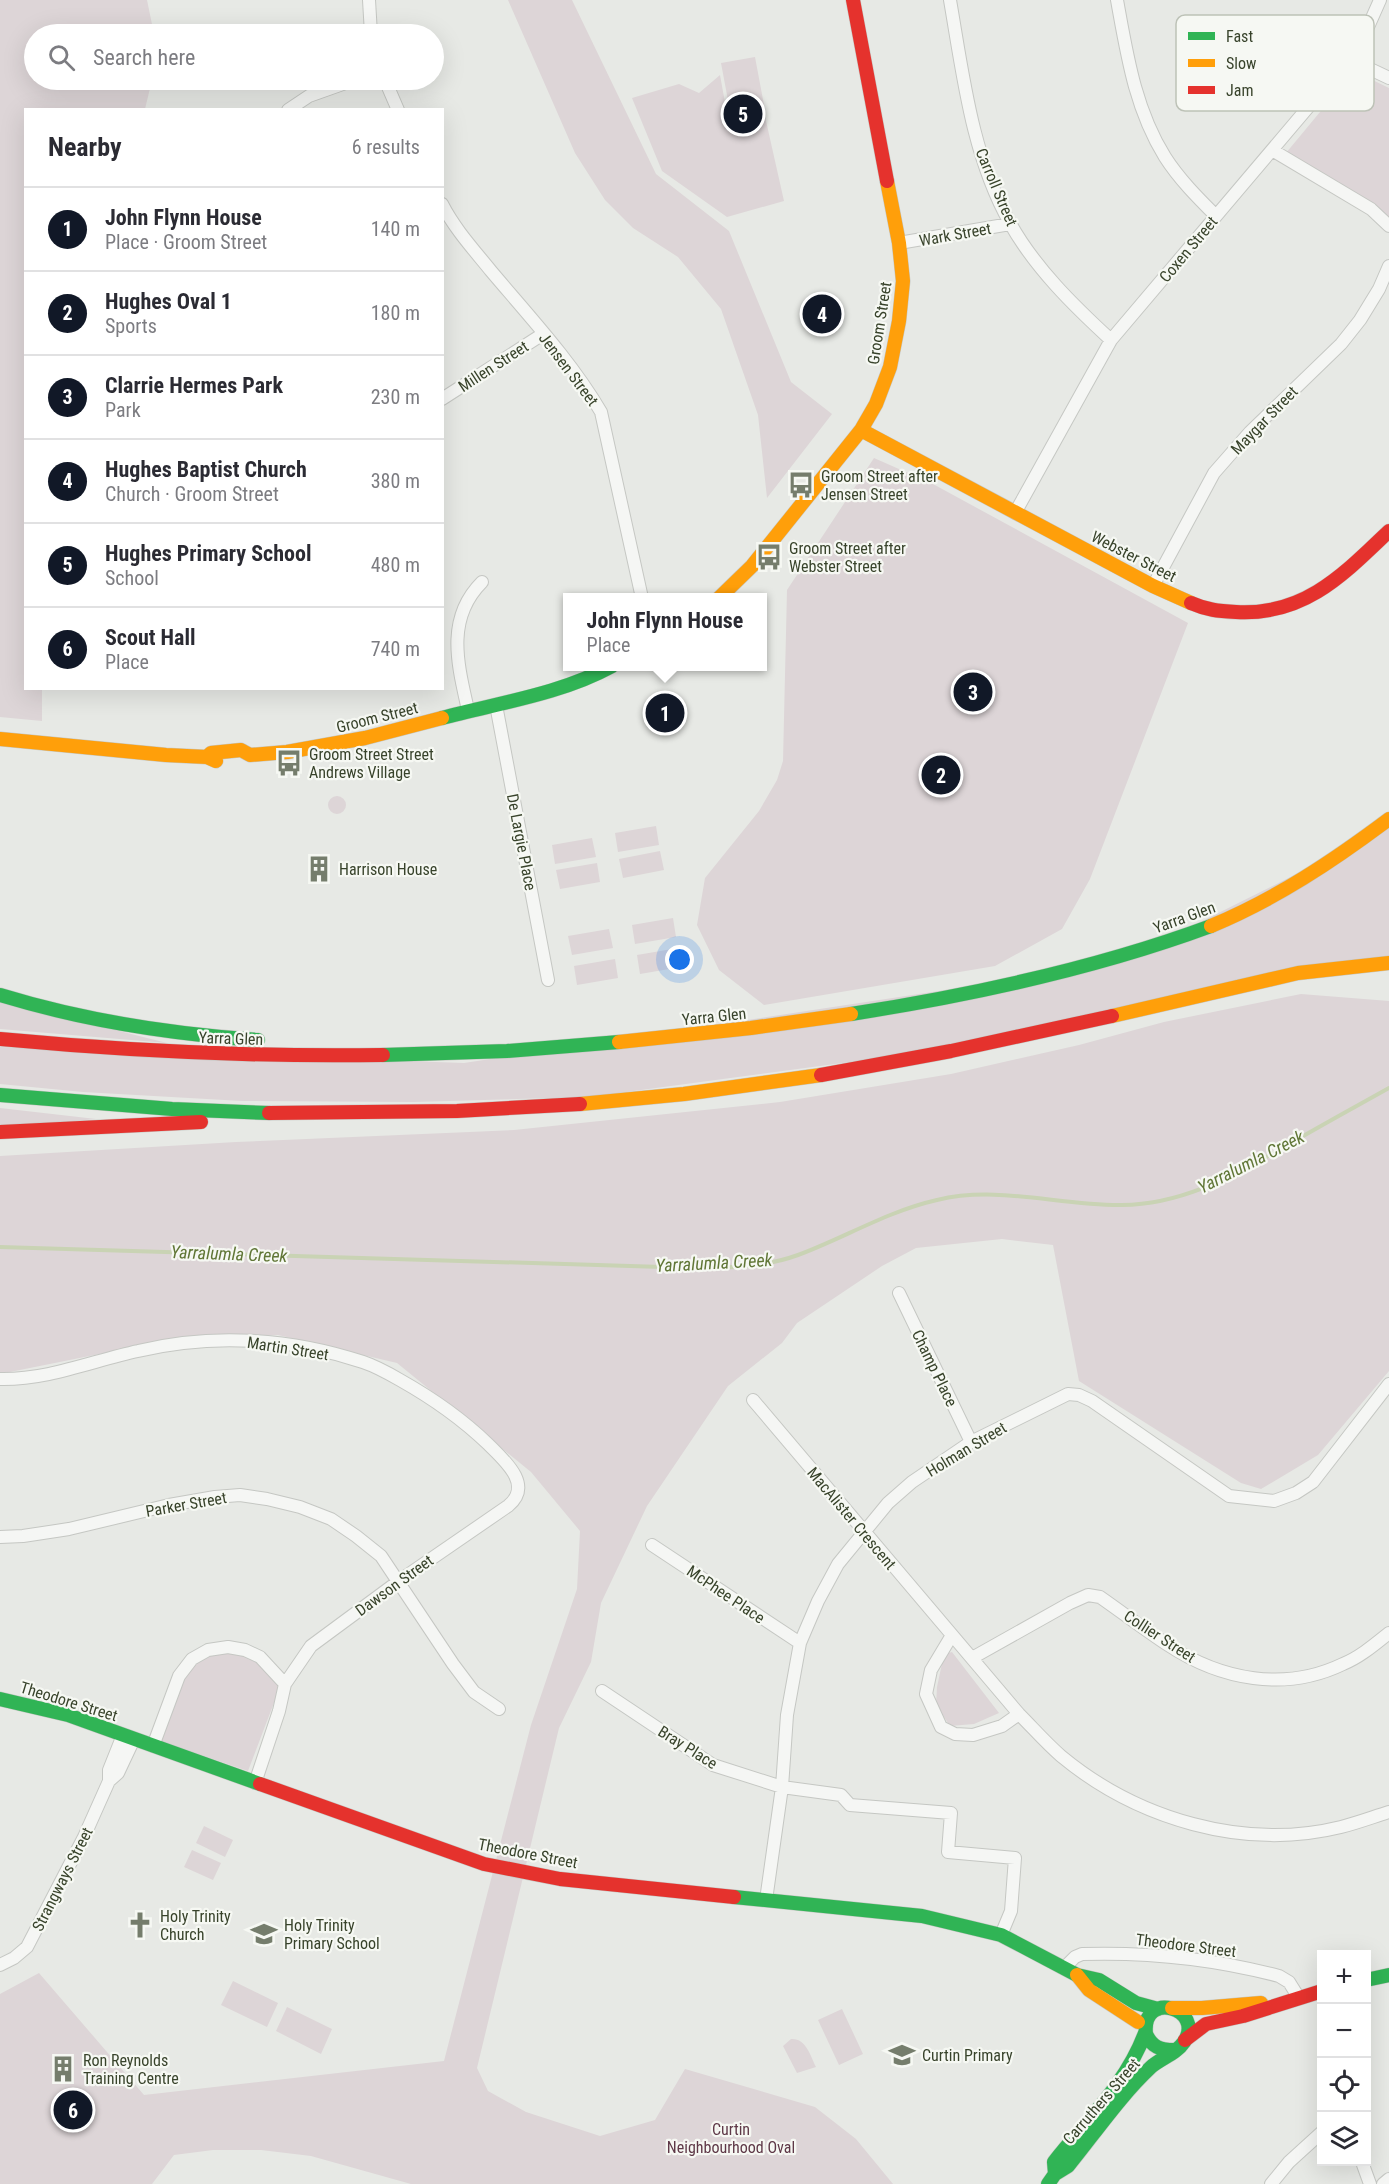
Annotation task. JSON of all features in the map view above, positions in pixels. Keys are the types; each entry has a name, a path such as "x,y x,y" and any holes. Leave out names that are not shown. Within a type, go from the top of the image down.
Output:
{"main road":[{"name":"Groom Street","path":"723,593 752,566 861,430 876,404 890,367 899,321 903,281 899,243 853,0"},
{"name":"Webster Street","path":"861,430 1153,586 1208,610 1254,613 1302,601 1324,589 1346,572 1389,531"},
{"name":"Groom Street","path":"0,739 207,757 213,761 242,760 250,755 337,744 468,710 496,705 550,690 604,671"},
{"name":"Yarra Glen","path":"0,1039 113,1050 289,1056 398,1056 614,1044 847,1016 959,994 1091,964 1169,941 1244,912 1288,889 1348,850 1389,819"},
{"path":"0,1095 118,1106 331,1114 440,1112 672,1095 769,1083 938,1054 1326,969 1389,963"},
{"path":"1253,984 1306,975 1389,969"},
{"path":"0,995 77,1018 129,1028 215,1037 344,1045 538,1041 774,1026"},
{"path":"0,1132 159,1126 331,1114"},
{"name":"Theodore Street","path":"0,1698 68,1715 484,1864 560,1879 922,1917 1001,1935 1071,1972 1089,1975 1101,1981 1138,2006 1208,2008 1317,1995"},
{"name":"Theodore Street","path":"1071,1972 1088,1990 1131,2015 1145,2032"},
{"path":"1371,1979 1389,1975"},
{"name":"Theodore Street","path":"1185,2040 1206,2024 1242,2016 1293,1999"},
{"path":"1164,2008 1179,2011 1186,2018 1188,2029 1185,2040 1174,2050 1164,2051 1155,2048 1148,2041 1145,2032 1148,2018 1164,2008"},
{"name":"Carruthers Street","path":"1051,2179 1054,2162 1124,2074 1137,2054 1145,2032"},
{"name":"Carruthers Street","path":"1051,2179 1068,2166 1150,2069 1174,2050"}],"street":[{"path":"369,0 370,24"},
{"name":"Carroll Street","path":"950,0 969,110 979,147 1010,224 1052,281 1111,340"},
{"path":"1117,0 1137,100 1152,134 1166,159 1187,187 1216,216"},
{"name":"Coxen Street","path":"1373,15 1380,0"},
{"path":"1374,71 1389,78"},
{"path":"291,108 309,96 326,90"},
{"path":"389,90 397,108"},
{"name":"Coxen Street","path":"1016,513 1111,340 1305,111"},
{"path":"1272,150 1371,208 1389,226"},
{"name":"Jensen Street","path":"444,209 592,396 602,412 641,593"},
{"name":"Wark Street","path":"899,243 1010,224"},
{"name":"Maygar Street","path":"1153,586 1214,473 1250,432 1341,344 1360,320 1379,289 1389,266"},
{"name":"Millen Street","path":"444,398 543,334"},
{"path":"468,710 459,672 456,639 463,607 482,582"},
{"name":"De Largie Place","path":"496,705 548,980"},
{"name":"Champ Place","path":"899,1293 971,1442"},
{"name":"Martin Street","path":"0,1379 45,1375 139,1350 187,1342 268,1341 309,1348 364,1362 431,1397 466,1423 498,1454 517,1478 519,1489 517,1499"},
{"name":"Holman Street","path":"766,1900 782,1787 787,1715 800,1643 818,1601 838,1564 888,1503 912,1482 971,1442 1068,1394 1079,1395 1092,1401 1229,1496 1274,1501 1296,1493 1313,1482 1389,1384"},
{"name":"MacAlister Crescent","path":"753,1400 1019,1714 1061,1755 1096,1781 1137,1804 1186,1823 1236,1833 1288,1834 1340,1827 1389,1812"},
{"name":"Parker Street","path":"0,1537 69,1529 169,1505 215,1497 240,1495 300,1507 331,1519 381,1556 474,1692 499,1709"},
{"name":"Dawson Street","path":"255,1783 279,1711 285,1684 311,1646 517,1499"},
{"name":"McPhee Place","path":"652,1545 800,1643"},
{"name":"Collier Street","path":"972,1658 1088,1595 1100,1597 1169,1646 1199,1662 1230,1674 1253,1679 1276,1680 1323,1673 1365,1652 1389,1633"},
{"path":"952,1635 931,1670 926,1694 941,1727 955,1734 973,1735 1002,1726 1019,1714"},
{"path":"153,1746 179,1676 192,1659 208,1650 228,1647 245,1650 260,1657 285,1684"},
{"name":"Bray Place","path":"602,1691 713,1765 782,1787 841,1795 850,1805 951,1813 948,1852 1015,1857 1011,1911 1001,1935"},
{"name":"Strangways Street","path":"0,1965 14,1958 27,1947 84,1837 109,1781 118,1773 129,1737"},
{"name":"Theodore Street","path":"1071,1972 1075,1956 1082,1954 1127,1954 1190,1959 1279,1976 1289,1982 1293,1999"},
{"path":"1271,2184 1289,2162 1317,2137"},
{"path":"1363,2166 1370,2184"},
{"path":"1383,2184 1389,2179"}],"green space":[{"path":"0,0 147,0 152,24 24,24 24,90 150,90 145,108 24,108 24,690 42,690 42,721 0,717"},
{"path":"508,0 572,0 656,174 729,231 791,382 832,414 767,498 758,415 721,309 678,257 633,228 605,200 575,153"},
{"path":"755,57 764,105 730,111 721,63"},
{"path":"720,75 728,119 764,112 784,201 727,217 662,171 632,98 679,84 699,93"},
{"path":"1374,81 1389,88 1389,218 1286,153 1321,111 1374,111"},
{"path":"874,458 933,484 1188,623 1090,879 1062,929 995,966 764,1005 719,970 697,925 705,878 759,811 777,780 783,761 787,590"},
{"path":"337,796 343,799 346,805 343,811 337,814 331,811 328,805 331,799"},
{"path":"656,826 659,845 618,852 615,833"},
{"path":"1389,828 1389,956 910,1054 589,1097 414,1102 242,1101 83,1092 0,1084 0,1047 464,1063 1116,964"},
{"path":"592,838 596,857 555,864 552,845"},
{"path":"660,851 664,870 623,878 619,859"},
{"path":"597,863 600,882 560,889 556,870"},
{"path":"673,918 676,937 635,944 632,925"},
{"path":"609,929 613,948 572,955 568,936"},
{"path":"678,948 681,967 640,974 637,955"},
{"path":"615,959 618,978 577,985 574,966"},
{"name":"Curtin Neighbourhood Oval","path":"1301,994 1389,1001 1389,1371 1318,1455 1261,1489 1241,1483 1079,1381 1053,1245 1002,1239 916,1248 882,1266 797,1323 782,1343 728,1386 647,1506 601,1603 591,1662 559,1728 477,2068 488,2091 526,2112 600,2136 655,2120 685,2069 815,2107 856,2139 893,2184 411,2184 311,2156 261,2150 213,2150 174,2155 152,2184 0,2184 0,1994 39,1973 144,2095 444,2061 531,1725 577,1589 580,1531 531,1472 397,1363 278,1335 179,1338 0,1374 0,1156 236,1142 514,1130 780,1102 951,1074 1079,1045 1164,1022"},
{"path":"0,1001 167,1043 0,1029"},
{"path":"0,1108 96,1119 0,1128"},
{"path":"228,1651 250,1658 283,1679 248,1771 160,1741 175,1698 191,1667 204,1657"},
{"path":"952,1652 999,1713 974,1724 950,1726 936,1705 937,1687 944,1654"},
{"path":"204,1826 233,1840 225,1857 196,1843"},
{"path":"192,1850 221,1863 213,1880 184,1867"},
{"path":"233,1981 278,2003 267,2027 221,2005"},
{"path":"287,2007 332,2029 321,2054 276,2031"},
{"path":"842,2009 863,2054 839,2065 818,2020"},
{"path":"791,2039 804,2044 816,2067 797,2073 783,2046"}],"waterway":[{"name":"Yarralumla Creek","path":"0,1247 695,1268 747,1266 786,1259 901,1211 960,1196 1006,1195 1076,1203 1122,1205 1145,1203 1188,1194 1227,1177 1286,1146 1389,1088"}],"traffic: fast":[{"path":"442,718 551,691 602,671"},
{"path":"851,1014 1033,979 1123,955 1211,926"},
{"path":"0,995 64,1012 128,1025 258,1040"},
{"path":"383,1055 507,1051 619,1042"},
{"path":"0,1095 172,1109 269,1113"},
{"path":"0,1699 68,1715 260,1784"},
{"path":"734,1897 922,1916 1001,1935 1077,1975 1099,1980 1136,2003 1158,2009"},
{"path":"1371,1979 1389,1975"},
{"path":"1048,2184 1055,2174 1068,2166 1118,2102 1140,2078 1184,2042 1188,2030 1187,2020 1171,2008 1153,2011 1147,2020 1146,2034 1157,2047 1174,2050"},
{"path":"1055,2174 1054,2162 1117,2085 1145,2033"}],"traffic: slow":[{"path":"724,593 752,566 861,430 876,404 890,367 899,321 903,281 899,243 887,181"},
{"path":"861,430 1153,586 1191,603"},
{"path":"207,757 211,753 241,750 250,755 287,752 365,738 442,718"},
{"path":"0,739 207,757 216,761"},
{"path":"1211,926 1258,904 1303,878 1347,850 1389,819"},
{"path":"1112,1016 1298,973 1389,963"},
{"path":"619,1042 751,1028 851,1014"},
{"path":"580,1104 684,1094 821,1075"},
{"path":"1077,1975 1089,1990 1138,2022"},
{"path":"1172,2008 1261,2003"}],"traffic: jam":[{"path":"853,0 887,181"},
{"path":"1191,603 1213,610 1236,612 1260,611 1302,600 1321,590 1338,577 1389,531"},
{"path":"821,1075 951,1051 1112,1016"},
{"path":"0,1039 192,1052 383,1055"},
{"path":"269,1113 457,1111 580,1104"},
{"path":"0,1132 201,1122"},
{"path":"260,1784 484,1864 560,1879 734,1897"},
{"path":"1185,2040 1206,2024 1243,2016 1317,1993"}],"place":[{"name":"Hughes Primary School","path":"743,114"},
{"name":"Hughes Baptist Church","path":"822,314"},
{"name":"Groom Street after Jensen Street","path":"801,485"},
{"name":"Groom Street after Webster Street","path":"769,557"},
{"name":"Clarrie Hermes Park","path":"973,692"},
{"name":"John Flynn House","path":"665,713"},
{"name":"Groom Street Street Andrews Village","path":"289,763"},
{"name":"Hughes Oval 1","path":"941,775"},
{"name":"Harrison House","path":"319,869"},
{"name":"Holy Trinity Church","path":"140,1925"},
{"name":"Holy Trinity Primary School","path":"264,1934"},
{"name":"Curtin Primary","path":"902,2055"},
{"name":"Ron Reynolds Training Centre","path":"63,2069"},
{"name":"Scout Hall","path":"73,2110"}]}
